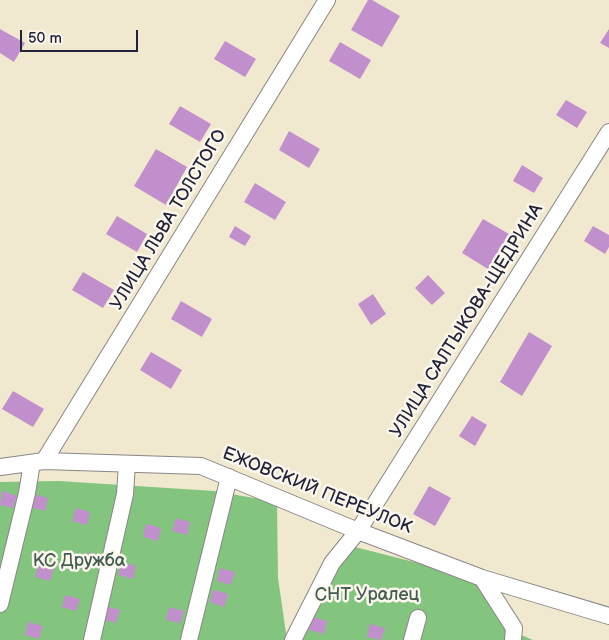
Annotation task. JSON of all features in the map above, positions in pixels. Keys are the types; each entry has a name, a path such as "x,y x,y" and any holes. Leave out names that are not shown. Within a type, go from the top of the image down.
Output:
{"street":[{"name":"УЛИЦА ЛЬВА ТОЛСТОГО","path":"38,462 327,0"},
{"name":"УЛИЦА САЛТЫКОВА-ЩЕДРИНА","path":"293,640 332,563 358,531 609,132"},
{"name":"ЕЖОВСКИЙ ПЕРЕУЛОК","path":"0,468 38,462 201,466 358,531 482,578 609,616"},
{"path":"0,604 27,494 38,462"},
{"path":"92,640 125,494 127,464"},
{"path":"189,640 229,477"},
{"path":"482,578 514,628 513,640"},
{"path":"412,640 418,618"}],"green space":[{"name":"КС Дружба","path":"59,481 214,491 277,502 278,578 287,640 0,640 0,482"},
{"name":"СНТ Уралец","path":"355,547 477,578 505,628 533,640 295,640 332,563"}],"building":[{"path":"368,0 372,0 400,16 382,47 351,30"},
{"path":"0,29 25,43 14,62 0,53"},
{"path":"609,29 609,48 600,43"},
{"path":"225,41 256,59 245,77 214,59"},
{"path":"340,42 371,60 360,79 329,61"},
{"path":"566,100 587,112 577,128 556,115"},
{"path":"180,106 211,124 200,142 169,124"},
{"path":"289,131 320,149 309,168 279,150"},
{"path":"156,149 187,167 166,205 134,186"},
{"path":"522,165 543,178 534,193 513,181"},
{"path":"255,183 286,202 275,220 244,202"},
{"path":"117,216 147,234 137,252 106,234"},
{"path":"483,219 509,234 488,269 462,253"},
{"path":"235,226 251,236 245,246 229,237"},
{"path":"593,226 609,235 609,247 605,254 584,241"},
{"path":"83,272 114,290 103,308 72,290"},
{"path":"428,275 445,293 432,305 415,288"},
{"path":"373,294 386,314 371,325 358,304"},
{"path":"181,301 212,319 202,337 171,319"},
{"path":"529,332 552,346 522,396 500,382"},
{"path":"151,352 182,370 171,389 140,370"},
{"path":"13,391 44,409 33,427 2,409"},
{"path":"472,416 487,425 475,446 459,436"},
{"path":"429,486 451,498 435,526 413,514"},
{"path":"2,491 17,496 13,508 0,505"},
{"path":"34,494 48,498 45,511 30,507"},
{"path":"76,508 90,512 87,525 72,521"},
{"path":"176,518 190,522 187,535 172,531"},
{"path":"146,524 161,528 158,541 143,537"},
{"path":"89,552 103,556 100,569 85,565"},
{"path":"121,562 136,566 133,579 118,575"},
{"path":"39,564 54,568 50,581 35,577"},
{"path":"220,568 235,572 231,585 217,581"},
{"path":"213,590 228,594 224,607 210,602"},
{"path":"65,595 80,599 76,611 62,607"},
{"path":"105,606 120,610 116,623 102,619"},
{"path":"169,607 184,611 180,623 166,620"},
{"path":"313,617 327,621 324,634 309,630"},
{"path":"28,622 43,626 39,639 25,635"},
{"path":"370,624 385,628 381,640 367,637"}]}
